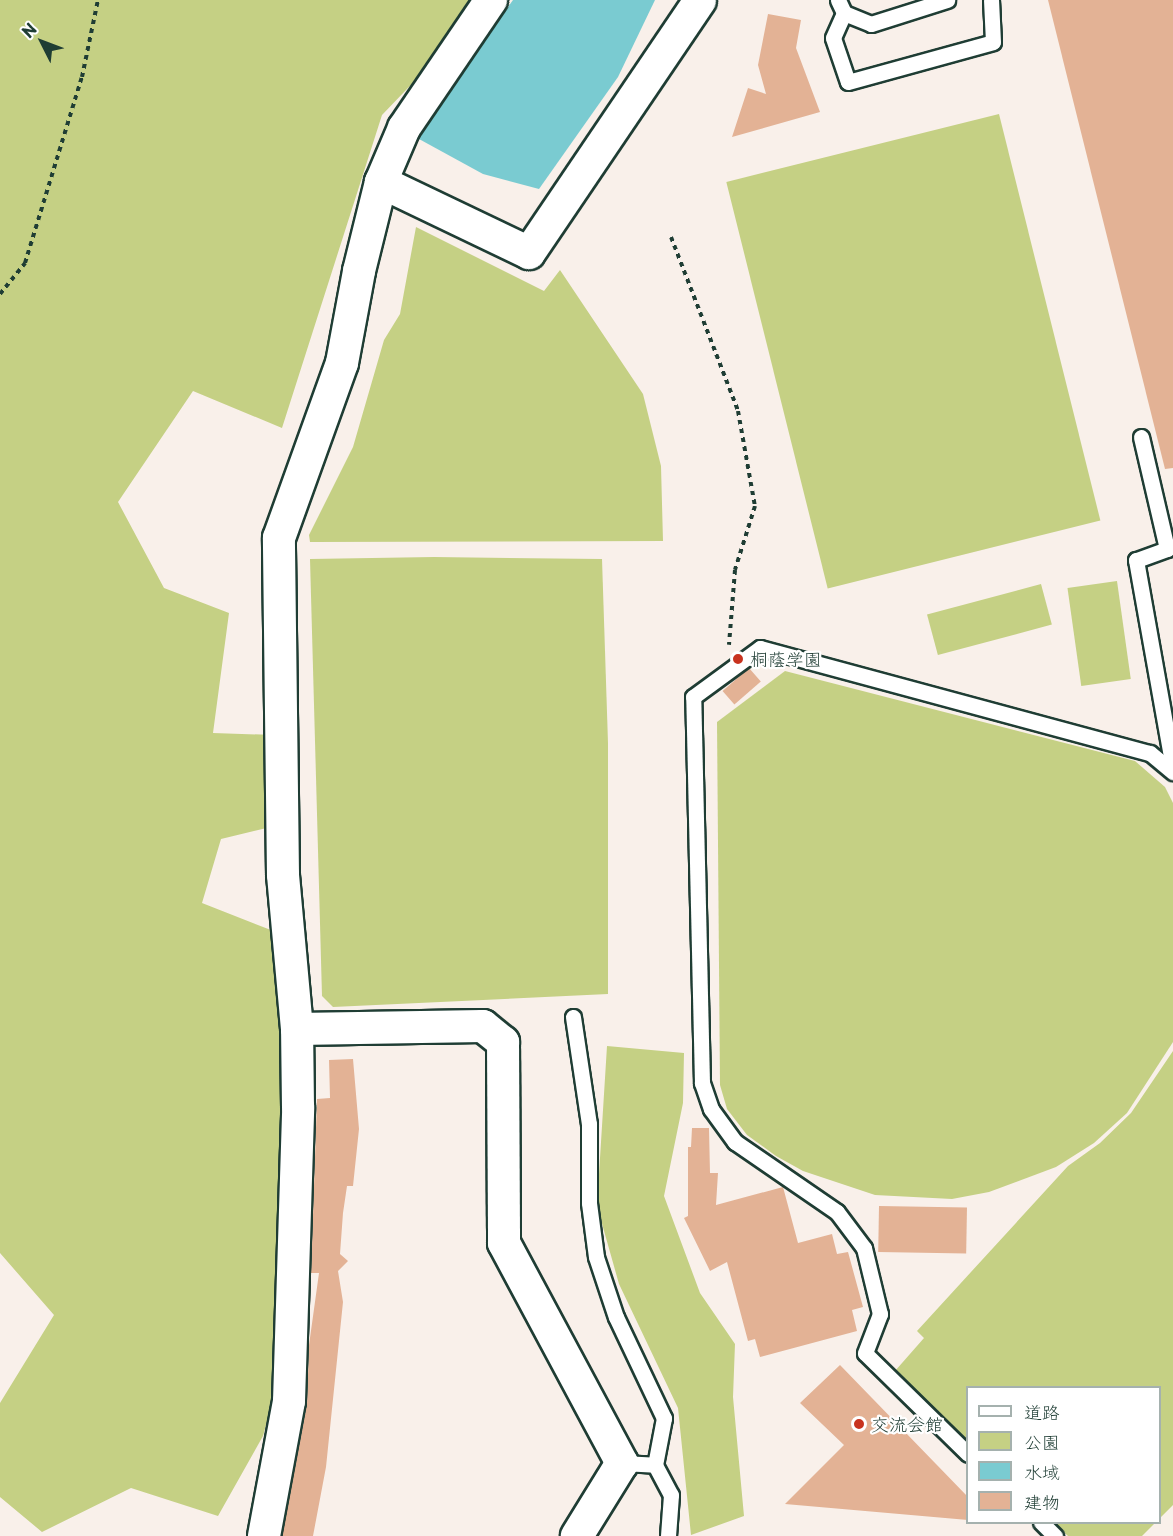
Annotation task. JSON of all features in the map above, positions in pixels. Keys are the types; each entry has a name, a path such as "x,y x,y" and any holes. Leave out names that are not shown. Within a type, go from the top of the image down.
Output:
{"street":[{"path":"264,1536 289,1401 297,1029 283,875 279,538 342,363 359,271 381,182 404,128 490,0"},
{"path":"381,182 529,253 700,0"},
{"path":"297,1029 483,1026 503,1042 504,1243 622,1464 577,1536"}],"lane":[{"path":"947,0 871,24 841,7 833,38 848,81 993,42 991,0"},
{"path":"1141,437 1167,549 1136,560 1173,770"},
{"path":"966,1452 865,1353 880,1314 864,1248 837,1212 735,1142 711,1109 702,1083 693,697 760,648 1150,753 1173,770"},
{"path":"573,1017 589,1124 589,1203 596,1257 616,1317 664,1418 655,1465 671,1495 668,1536"},
{"path":"622,1464 655,1465"},
{"path":"1043,1524 1055,1536"}],"path":[{"path":"0,294 25,263 82,77 98,0"},
{"path":"671,237 738,411 755,506 735,570 726,673"}],"green space":[{"path":"0,0 480,0 454,40 382,115 282,428 193,391 118,502 164,588 229,613 213,733 275,735 275,826 221,839 202,903 276,932 305,1282 263,1436 218,1516 131,1488 42,1532 0,1497 0,1403 54,1315 0,1253"},
{"path":"999,114 1100,521 828,589 726,182"},
{"path":"416,227 544,291 560,270 643,394 661,466 663,541 310,542 309,535 353,447 384,340 400,314"},
{"path":"434,557 602,559 608,743 608,994 333,1007 322,996 310,559"},
{"path":"1117,581 1131,679 1081,686 1067,588"},
{"path":"1041,584 1052,625 938,655 927,615"},
{"path":"785,671 1135,761 1165,787 1173,803 1173,1042 1127,1113 1094,1143 1056,1167 989,1192 952,1199 875,1195 803,1171 776,1156 747,1135 727,1109 720,1085 717,722"},
{"path":"607,1046 684,1053 683,1103 664,1196 700,1293 735,1344 733,1397 744,1516 691,1535 678,1408 619,1284 597,1206"},
{"path":"1173,1051 1173,1505 1161,1517 1161,1386 966,1386 966,1439 895,1371 924,1338 917,1331 1068,1166 1100,1143 1131,1113"},
{"path":"1055,1524 1154,1524 1142,1536 1068,1536"}],"water":[{"path":"513,0 655,0 618,77 539,189 483,174 419,139 420,131"}],"building":[{"path":"1048,0 1173,0 1173,468 1165,469"},
{"path":"768,14 801,20 796,48 820,112 732,137 748,88 766,94 758,65"},
{"path":"749,668 761,682 734,705 723,691"},
{"path":"353,1059 359,1129 353,1186 347,1186 343,1213 340,1254 348,1261 338,1271 343,1302 326,1467 313,1536 282,1536 307,1404 309,1345 319,1273 311,1273 317,1099 330,1098 329,1060"},
{"path":"692,1128 709,1128 710,1173 718,1173 716,1205 783,1187 798,1243 832,1234 837,1254 848,1252 863,1307 852,1310 857,1331 760,1357 755,1339 748,1341 727,1262 710,1271 684,1218 688,1216 688,1147 691,1147"},
{"path":"879,1206 967,1208 966,1254 878,1252"},
{"name":"交流会館","path":"840,1365 966,1495 966,1520 785,1504 844,1445 800,1403"}],"place":[{"name":"桐蔭学園","path":"738,659"},
{"name":"交流会館","path":"859,1424"}]}
